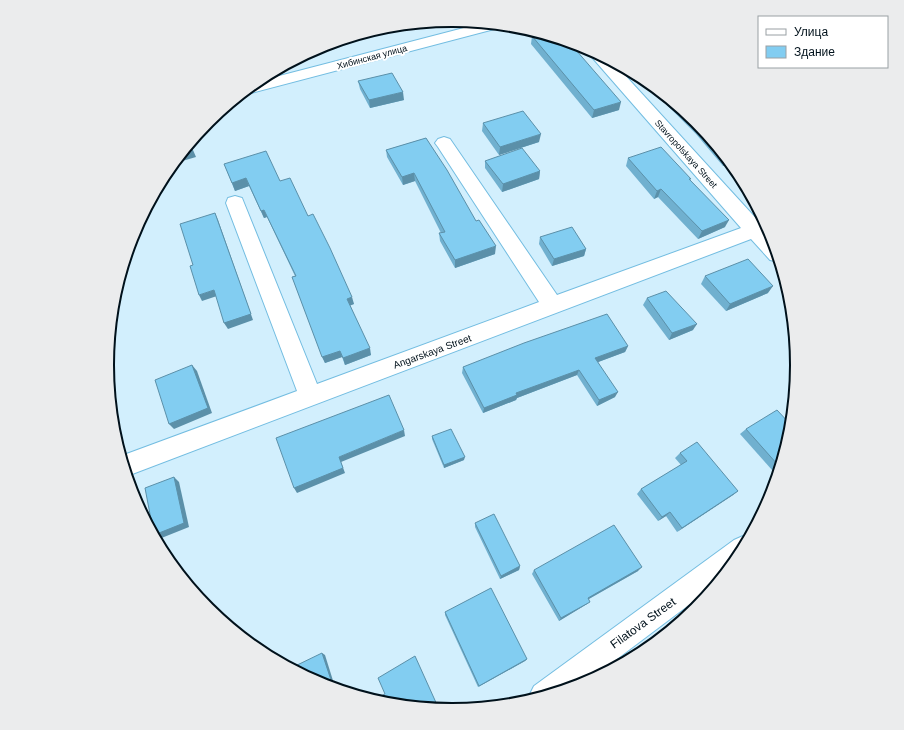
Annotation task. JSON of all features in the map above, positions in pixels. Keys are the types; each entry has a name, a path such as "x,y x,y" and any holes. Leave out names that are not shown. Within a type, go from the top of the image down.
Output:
{"street":[{"name":"Хибинская улица","path":"263,85 480,29"},
{"name":"Stavropolskaya Street","path":"606,65 767,244"},
{"path":"444,143 553,306"},
{"path":"235,203 311,396"},
{"name":"Angarskaya Street","path":"129,464 755,230"},
{"name":"Filatova Street","path":"558,686 728,560"}],"building":[{"path":"533,37 561,45 577,51 621,102 594,110"},
{"path":"392,73 403,92 369,100 358,81"},
{"path":"523,111 541,134 500,147 483,123"},
{"path":"426,138 447,170 476,221 479,220 496,246 455,260 439,233 445,232 414,173 402,177 386,150"},
{"path":"661,147 691,179 689,179 729,220 702,231 661,189 657,191 628,158"},
{"path":"522,148 540,171 503,184 485,161"},
{"path":"266,151 280,181 290,178 308,216 313,214 352,297 347,299 370,348 343,358 340,351 322,357 292,277 296,276 264,210 261,211 246,178 232,183 224,164"},
{"path":"215,213 251,314 224,323 214,290 199,295 190,266 193,265 180,224"},
{"path":"572,227 586,249 554,259 540,237"},
{"path":"748,259 773,286 730,304 705,276"},
{"path":"666,291 697,324 672,333 647,298"},
{"path":"607,314 628,346 595,358 618,392 599,400 579,370 516,393 517,395 484,408 463,367 524,343"},
{"path":"192,365 208,408 169,424 155,380"},
{"path":"389,395 404,430 339,457 343,468 294,488 276,438"},
{"path":"777,410 786,419 784,431 775,462 746,429"},
{"path":"451,429 465,457 444,465 432,436"},
{"path":"697,442 738,491 682,528 670,512 662,517 641,489 687,461 680,453"},
{"path":"174,477 184,523 159,533 151,517 145,488"},
{"path":"494,514 520,566 501,576 475,523"},
{"path":"614,525 642,567 588,598 590,602 561,618 534,570"},
{"path":"491,588 527,659 479,686 445,612"},
{"path":"322,653 331,680 323,677 297,665"},
{"path":"415,656 436,702 382,696 385,694 378,678"}]}
